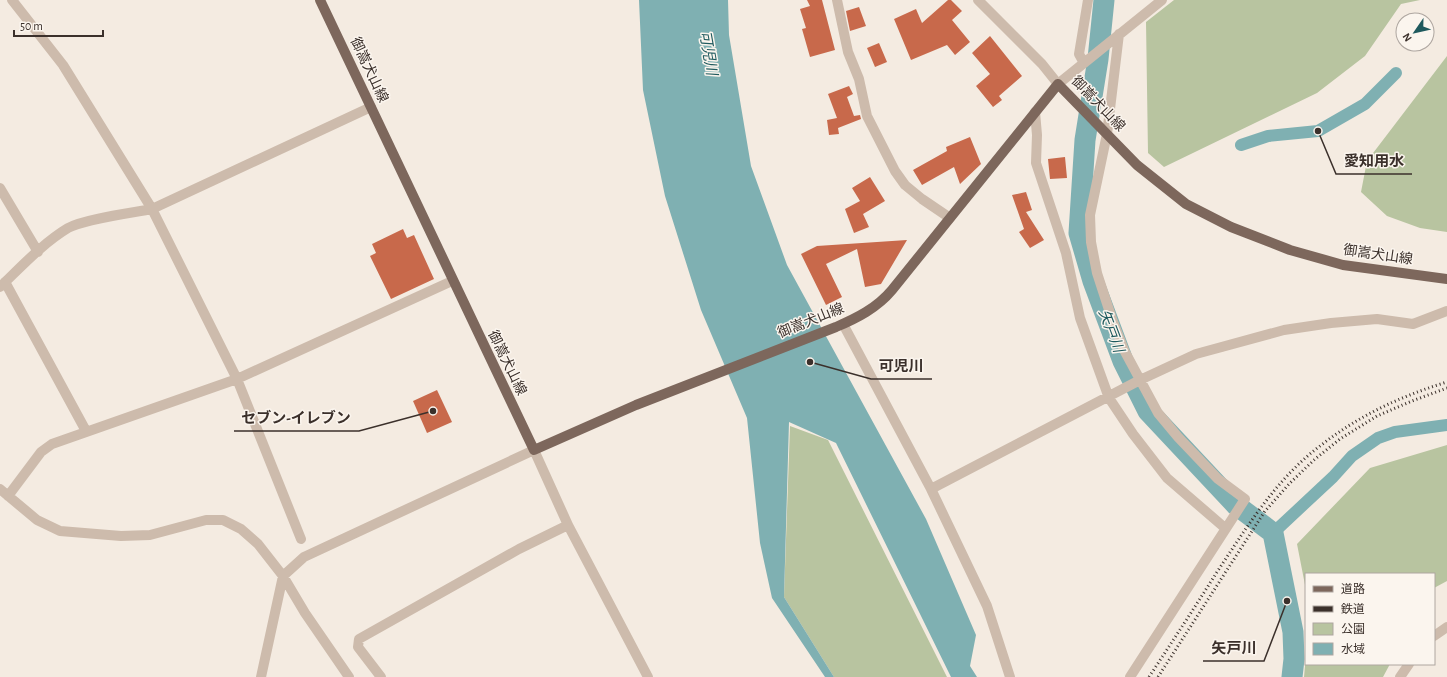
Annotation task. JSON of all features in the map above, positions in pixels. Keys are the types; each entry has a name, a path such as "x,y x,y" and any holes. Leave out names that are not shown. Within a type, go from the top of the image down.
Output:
{"main road":[{"name":"御嵩犬山線","path":"320,0 452,281 534,450 636,405 839,326 863,314 883,300 1058,84 1137,165 1186,204 1231,227 1290,250 1342,265 1447,279"}],"street":[{"path":"12,0 63,65 152,209 237,379 301,539"},
{"path":"837,0 848,52 859,79 867,116 895,171 905,185 922,199 950,218"},
{"path":"978,0 1042,64 1058,84 1162,0"},
{"path":"1084,63 1079,54 1088,0"},
{"path":"1119,34 1107,134 1090,214 1091,242 1097,272 1112,320 1124,350 1158,413 1178,437 1218,479 1245,499 1130,677"},
{"path":"86,431 3,285 38,252 68,228 79,224 152,209 371,107"},
{"path":"1035,112 1037,135 1036,163 1066,252 1080,318 1112,396 1133,434 1167,478 1225,528"},
{"path":"0,188 38,252"},
{"path":"8,496 41,452 52,444 237,379 452,281"},
{"path":"931,490 1140,380 1196,354 1284,330 1331,323 1377,319 1413,324 1447,311"},
{"path":"839,326 931,490 987,606 1010,677"},
{"path":"261,677 283,576 304,557 534,450 568,525 648,677"},
{"path":"0,489 37,520 60,532 121,536 150,535 206,520 223,520 241,529 258,544 283,576 349,677"},
{"path":"381,677 358,647 359,639 519,549 568,525"},
{"path":"1435,635 1447,627"},
{"path":"1400,677 1408,665"}],"green space":[{"path":"1174,0 1420,0 1401,4 1365,56 1317,93 1164,167 1148,153 1146,22"},
{"path":"1447,56 1447,232 1420,228 1387,216 1361,192 1367,161"},
{"path":"790,426 828,440 947,677 834,677 784,597"},
{"path":"1447,445 1447,581 1435,587 1435,573 1305,573 1305,585 1297,544 1370,468"},
{"path":"1305,665 1389,665 1383,677 1304,677"}],"water":[{"path":"639,0 728,0 729,35 751,166 787,265 926,519 976,635 970,666 977,677 951,677 836,443 789,422 784,597 834,677 825,677 772,598 760,543 747,418 701,310 665,196 643,90"}],"building":[{"path":"807,0 822,0 835,50 810,57 802,29 806,28 800,9 810,6"},
{"path":"948,0 951,0 962,11 952,20 970,42 955,55 947,45 911,60 894,19 916,9 922,23"},
{"path":"859,7 866,26 850,31 846,11"},
{"path":"990,36 1022,76 999,96 1002,100 993,107 976,86 990,74 972,53"},
{"path":"879,43 887,62 875,67 867,48"},
{"path":"849,86 853,94 847,97 854,116 860,115 861,119 838,128 839,134 829,135 827,120 837,118 828,94"},
{"path":"970,137 981,164 960,184 954,167 922,185 913,170 947,151 946,147"},
{"path":"1065,157 1067,178 1050,179 1048,159"},
{"path":"870,177 885,201 863,214 869,227 854,233 845,209 860,201 852,188"},
{"path":"1026,192 1032,210 1026,212 1044,240 1030,248 1019,232 1024,229 1012,195"},
{"path":"403,229 407,238 414,235 434,279 391,299 370,256 376,253 372,244"},
{"path":"907,240 881,284 865,287 857,249 826,264 842,297 826,305 801,254 817,246"},
{"path":"437,390 452,422 427,433 413,401"}],"waterway":[{"name":"矢戸川","path":"1104,0 1098,59 1085,140 1079,233 1093,281 1123,361 1148,411 1236,505 1273,533 1293,632 1294,659 1292,677"},
{"path":"1241,145 1268,136 1318,131 1365,104 1396,73"},
{"path":"1273,533 1333,477 1352,456 1378,438 1395,432 1447,425"}],"railway":[{"path":"1149,677 1263,504 1304,459 1334,435 1365,416 1397,400 1447,382"},
{"path":"1158,677 1265,511 1289,484 1314,460 1340,439 1377,416 1447,388"}],"place":[{"name":"愛知用水","path":"1318,131"},
{"name":"可児川","path":"810,362"},
{"name":"セブン-イレブン","path":"433,411"},
{"name":"矢戸川","path":"1287,601"}]}
